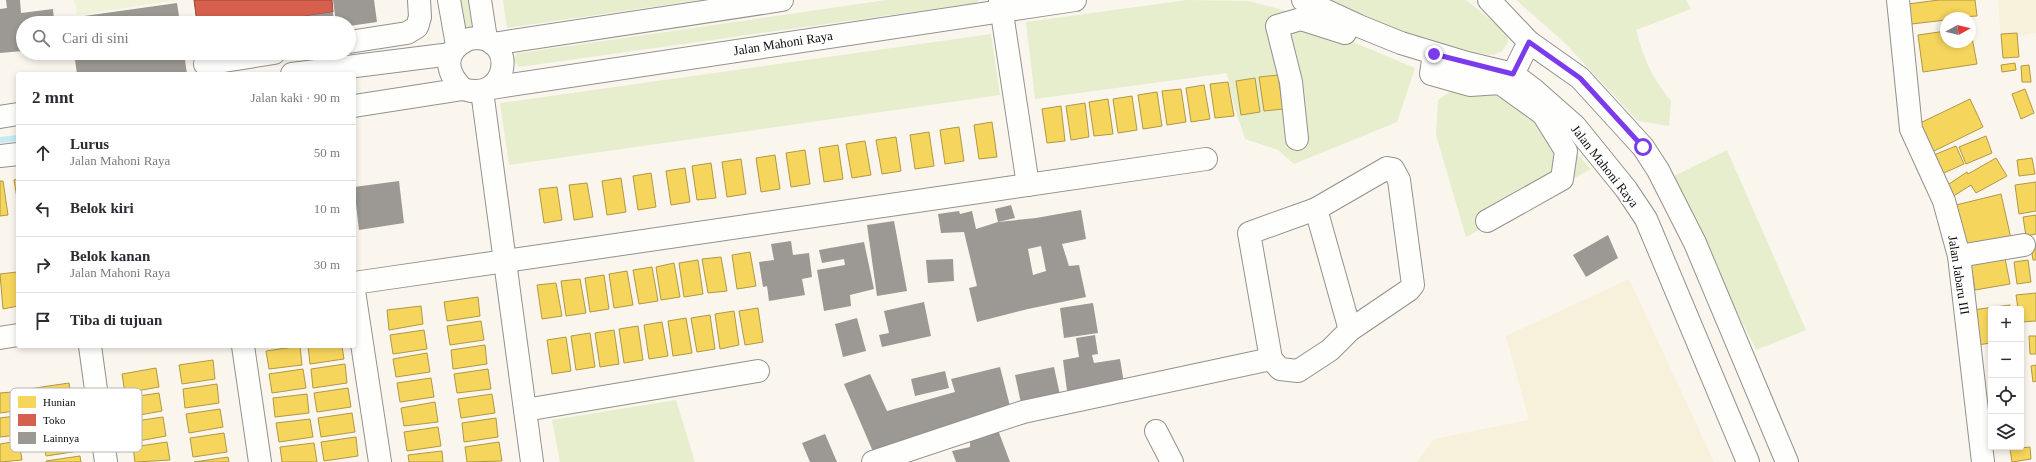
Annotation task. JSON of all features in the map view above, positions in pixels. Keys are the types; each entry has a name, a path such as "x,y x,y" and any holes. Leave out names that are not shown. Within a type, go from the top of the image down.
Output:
{"street":[{"path":"356,41 407,33 417,27 420,17 420,0"},
{"path":"449,0 454,49 449,67 453,80 478,89 498,81 502,71 503,61 500,52 489,41 480,0"},
{"path":"305,72 454,49 471,38 489,41 782,0"},
{"name":"Jalan Mahoni Raya","path":"356,106 478,89 1001,5 1074,0"},
{"name":"Jalan Mahoni Raya","path":"1303,0 1432,64 1513,74 1576,126 1626,189 1646,219 1748,462"},
{"path":"1489,0 1529,42 1580,78 1643,147 1658,170 1695,244 1787,462"},
{"name":"Jalan Jabaru III","path":"1898,0 1911,129 1944,201 1959,256 1983,462"},
{"path":"1001,5 1028,185"},
{"path":"1297,140 1291,82 1278,26 1301,19 1381,45 1432,64 1470,84 1500,83 1542,114 1566,151 1562,180 1487,221"},
{"path":"1513,74 1529,42"},
{"path":"205,64 243,66 257,60"},
{"path":"478,89 532,462"},
{"path":"0,117 16,114"},
{"path":"0,156 16,154"},
{"path":"356,283 1206,159"},
{"path":"1387,168 1393,169 1398,180 1413,285 1409,290 1350,330 1330,350 1298,371 1280,369 1271,360 1249,233 1316,209 1387,168"},
{"path":"1316,209 1350,330"},
{"path":"1959,256 2024,244"},
{"path":"356,304 380,462"},
{"path":"0,338 16,335"},
{"path":"90,348 96,388"},
{"path":"243,348 260,462"},
{"path":"873,462 1023,412 1271,360"},
{"path":"525,410 758,371"},
{"path":"1156,431 1172,462"},
{"path":"105,452 106,462"}],"shaded area":[{"path":"1998,0 2036,0 2036,33 2001,39"},
{"path":"1629,279 1714,462 1417,462 1434,439 1529,420 1506,336"}],"green space":[{"path":"74,0 178,0 77,15"},
{"path":"457,0 474,0 474,27 469,29 465,28"},
{"path":"503,0 700,0 507,28"},
{"path":"886,0 979,0 976,3 519,67 513,61 516,54 520,53"},
{"path":"1187,0 1249,1 1294,13 1341,37 1415,68 1397,122 1294,164 1278,150 1245,139 1233,102 1227,73 1035,99 1026,22"},
{"path":"1330,0 1466,0 1500,27 1507,36 1508,42 1502,51 1490,55 1459,49 1400,31"},
{"path":"1516,0 1686,0 1691,9 1636,30 1649,68 1658,84 1671,101 1669,126 1638,121 1565,43"},
{"path":"991,34 1000,95 509,165 500,103"},
{"path":"1463,83 1503,87 1544,118 1591,169 1466,237 1436,135 1438,100"},
{"path":"1727,150 1806,330 1756,350 1670,178"},
{"path":"676,400 695,462 560,462 552,420"}],"building: Hunian":[{"path":"1939,0 1975,0 1977,16 1976,12 1940,12 1940,21 1903,25 1900,5"},
{"path":"1940,32 1940,48 1974,48 1977,64 1923,72 1918,35"},
{"path":"2017,33 2019,57 2003,58 2001,34"},
{"path":"2015,63 2016,70 2002,72 2001,65"},
{"path":"2029,65 2031,82 2022,82 2021,66"},
{"path":"1278,75 1283,109 1264,111 1259,77"},
{"path":"1255,78 1260,112 1241,115 1236,81"},
{"path":"1228,82 1234,116 1215,118 1210,84"},
{"path":"1204,85 1210,119 1191,122 1186,88"},
{"path":"1181,89 1186,122 1167,125 1162,91"},
{"path":"2025,89 2034,113 2021,119 2012,94"},
{"path":"1157,92 1162,126 1143,129 1138,95"},
{"path":"1132,96 1137,130 1118,133 1113,99"},
{"path":"1108,99 1113,134 1094,136 1089,102"},
{"path":"1970,99 1983,127 1932,152 1918,124"},
{"path":"1085,103 1089,137 1071,140 1066,106"},
{"path":"1061,106 1065,141 1047,143 1042,109"},
{"path":"992,122 997,157 979,159 974,125"},
{"path":"959,127 964,161 945,164 940,130"},
{"path":"929,132 934,166 915,169 910,135"},
{"path":"1986,136 1992,153 1966,164 1959,147"},
{"path":"896,137 901,171 882,174 876,140"},
{"path":"865,141 871,175 852,178 846,144"},
{"path":"838,145 843,179 824,182 819,148"},
{"path":"1956,146 1964,164 1937,176 1929,157"},
{"path":"805,150 810,184 791,187 786,153"},
{"path":"775,155 780,189 761,192 756,158"},
{"path":"1996,158 2007,176 1976,193 1971,185 1952,197 1946,186 1967,172 1968,174"},
{"path":"2032,158 2035,174 2019,176 2017,160"},
{"path":"741,159 746,194 727,197 722,162"},
{"path":"711,163 716,198 697,200 692,166"},
{"path":"685,168 690,202 671,205 666,171"},
{"path":"651,173 656,207 638,210 633,176"},
{"path":"621,178 626,212 607,215 602,181"},
{"path":"14,180 16,180 16,192"},
{"path":"0,181 3,181 8,215 0,216"},
{"path":"2036,182 2036,211 2019,214 2015,185"},
{"path":"587,183 593,217 574,220 569,185"},
{"path":"557,187 562,220 544,223 539,189"},
{"path":"2001,194 2012,243 1966,254 1956,205"},
{"path":"2036,215 2036,234 2026,236 2023,217"},
{"path":"2036,246 2036,260 2033,260 2031,247"},
{"path":"750,252 756,286 737,289 732,255"},
{"path":"721,257 727,291 708,293 702,259"},
{"path":"2005,258 2010,284 1975,290 1971,265"},
{"path":"698,260 703,294 684,297 679,263"},
{"path":"2028,260 2031,282 2017,284 2014,262"},
{"path":"674,263 680,297 661,300 656,267"},
{"path":"652,267 658,301 639,304 633,270"},
{"path":"627,271 633,305 614,308 609,274"},
{"path":"16,272 16,306 3,309 0,274"},
{"path":"604,275 609,309 590,312 585,278"},
{"path":"580,279 586,313 566,316 561,281"},
{"path":"556,283 562,316 542,319 537,285"},
{"path":"2036,293 2036,321 2024,322 2024,306 2018,306 2016,295"},
{"path":"478,297 480,316 447,321 444,302"},
{"path":"421,306 423,324 389,330 387,310"},
{"path":"758,308 763,342 745,345 739,311"},
{"path":"1988,308 1988,343 1977,345 1972,310"},
{"path":"734,311 739,345 720,349 715,314"},
{"path":"710,315 715,349 697,352 691,318"},
{"path":"686,318 692,353 673,356 668,321"},
{"path":"481,321 484,340 450,345 447,326"},
{"path":"662,322 668,356 649,359 644,325"},
{"path":"638,326 643,360 624,363 619,329"},
{"path":"424,330 427,349 393,354 390,335"},
{"path":"614,330 619,364 600,367 595,333"},
{"path":"590,333 595,367 576,370 571,336"},
{"path":"2029,336 2036,336 2036,354 2030,354"},
{"path":"566,337 571,371 552,374 547,340"},
{"path":"485,345 487,364 453,369 451,350"},
{"path":"286,348 300,348 302,365 269,369 266,351"},
{"path":"308,348 342,348 344,359 310,364"},
{"path":"427,353 430,372 396,377 393,359"},
{"path":"213,360 215,379 182,384 179,365"},
{"path":"345,364 347,383 313,388 311,369"},
{"path":"2036,365 2036,381 2033,382 2031,366"},
{"path":"156,368 159,387 142,390 142,388 124,388 122,374"},
{"path":"303,369 306,388 272,393 269,374"},
{"path":"488,369 491,389 457,393 454,374"},
{"path":"431,378 434,397 400,402 397,383"},
{"path":"69,383 70,388 35,388"},
{"path":"217,384 219,403 185,408 183,389"},
{"path":"348,388 351,407 317,412 314,393"},
{"path":"10,392 10,412 0,413 0,393"},
{"path":"159,393 162,411 142,415 142,396"},
{"path":"307,394 309,413 275,417 273,398"},
{"path":"492,394 495,413 461,418 458,399"},
{"path":"435,402 438,422 404,426 401,408"},
{"path":"220,409 223,427 189,433 186,414"},
{"path":"352,413 355,432 321,437 318,418"},
{"path":"10,417 10,436 0,437 0,418"},
{"path":"163,417 166,436 142,440 142,420"},
{"path":"496,418 498,437 464,442 462,423"},
{"path":"310,419 313,437 279,442 276,423"},
{"path":"438,427 441,446 407,451 404,432"},
{"path":"224,433 227,452 193,457 190,438"},
{"path":"356,437 358,456 324,461 321,442"},
{"path":"10,442 10,452 21,452 22,460 0,462 0,444"},
{"path":"167,442 170,460 135,462 134,452 142,452 142,446"},
{"path":"499,442 502,461 467,462 465,447"},
{"path":"314,443 317,462 282,462 280,447"},
{"path":"2030,447 2031,459 2012,462 2010,450 2024,450 2024,448"},
{"path":"442,451 443,462 409,462 408,455"},
{"path":"45,452 72,452 46,456"},
{"path":"80,456 81,462 46,462 46,461"},
{"path":"228,457 229,462 194,462"}],"building: Toko":[{"path":"194,0 332,0 333,12 307,16 196,16"}],"building: Lainnya":[{"path":"6,0 20,0 21,13 53,9 54,16 16,16 16,52 0,53 0,9 7,8"},
{"path":"333,0 374,0 377,22 356,25 356,16 335,16"},
{"path":"177,3 179,16 84,16"},
{"path":"333,12 333,16 307,16"},
{"path":"75,60 185,60 187,72 77,72"},
{"path":"399,181 404,223 359,230 356,204 356,187"},
{"path":"1011,205 1015,218 998,222 995,209"},
{"path":"1081,210 1086,239 1062,244 1069,266 1079,265 1086,297 1028,309 977,322 969,288 977,286 964,232 941,233 938,214 959,211 960,214 972,211 976,229 998,222 1036,218","holes":["1041,246 1046,271 1033,275 1028,249"]},
{"path":"894,221 907,291 877,296 867,225"},
{"path":"1608,235 1618,258 1586,277 1573,255"},
{"path":"791,241 793,255 809,253 812,277 802,279 805,295 769,301 767,286 763,287 759,262 774,260 771,244"},
{"path":"864,242 874,289 850,295 851,306 824,311 817,270 845,265 844,259 822,263 819,250"},
{"path":"953,259 954,281 928,283 926,260"},
{"path":"924,302 931,336 882,347 879,335 889,333 884,311"},
{"path":"1093,303 1098,333 1064,338 1060,308"},
{"path":"857,318 866,351 843,357 835,324"},
{"path":"1095,335 1098,354 1092,355 1094,363 1120,359 1124,383 1067,391 1063,360 1079,357 1076,338"},
{"path":"1000,367 1012,414 874,454 844,384 870,374 887,411 955,392 951,379"},
{"path":"1054,367 1060,395 1021,403 1015,375"},
{"path":"945,371 949,388 915,396 911,379"},
{"path":"998,430 1010,462 956,462 952,451 970,447 970,436"},
{"path":"825,434 837,462 810,462 802,443"}],"waterway":[{"path":"0,140 16,138"}],"route":[{"path":"1434,54 1467,64 1513,74 1529,42 1580,78 1643,147"}]}
